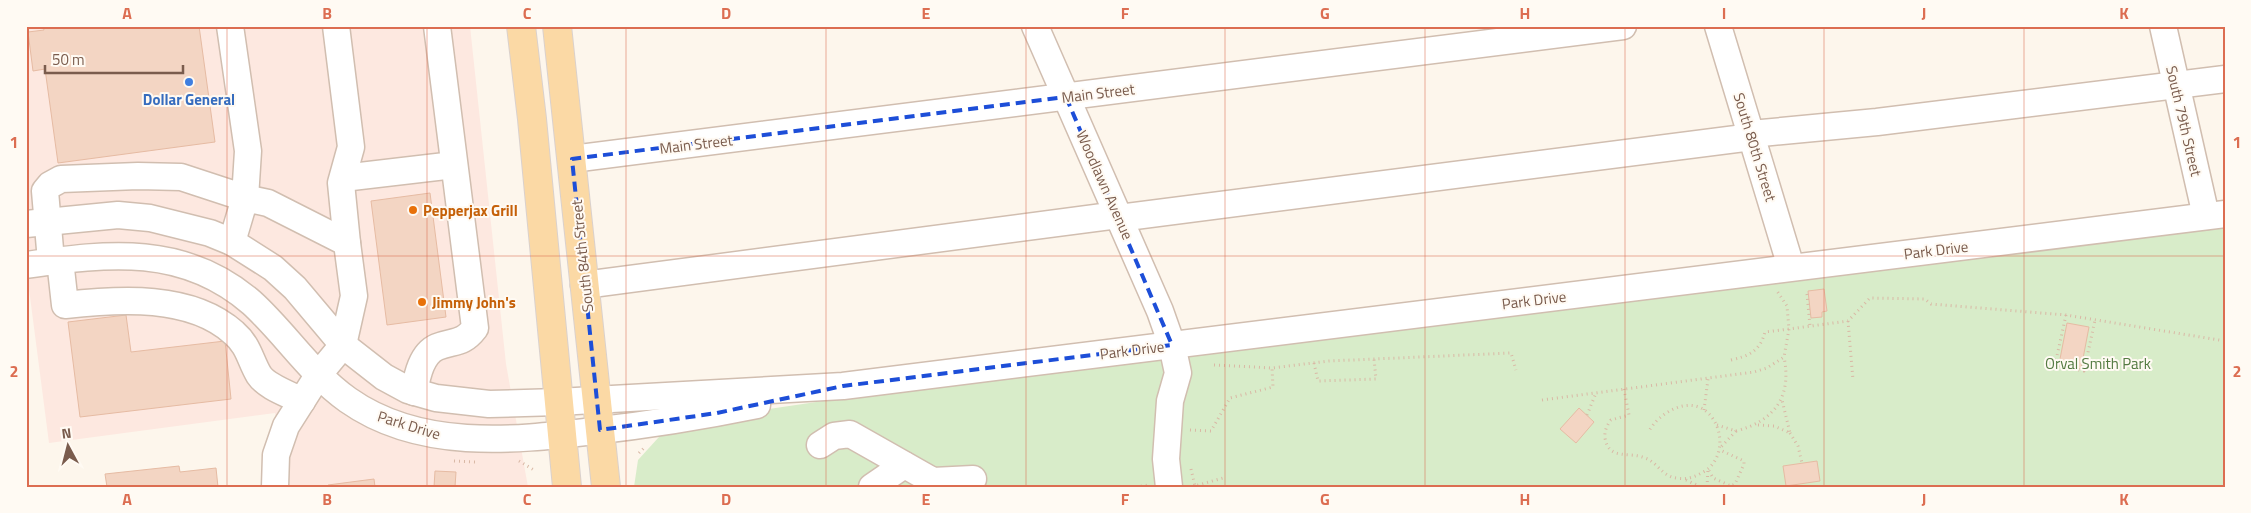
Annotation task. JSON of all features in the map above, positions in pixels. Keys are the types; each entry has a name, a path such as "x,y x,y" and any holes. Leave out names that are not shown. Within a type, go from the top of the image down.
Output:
{"main road":[{"path":"521,26 532,119 567,487"},
{"name":"South 84th Street","path":"557,26 606,487"}],"street":[{"path":"230,26 248,151 245,198 232,242"},
{"path":"275,487 276,455 280,441 319,374 343,345 354,296 347,243 343,178 351,147 336,26"},
{"path":"414,392 418,374 426,356 436,347 460,342 468,337 474,328 437,26"},
{"name":"Woodlawn Avenue","path":"1034,26 1160,311 1172,345 1178,373 1170,401 1166,459 1169,487"},
{"name":"Main Street","path":"572,159 1623,26"},
{"name":"South 80th Street","path":"1718,26 1791,267"},
{"name":"South 79th Street","path":"2163,26 2176,85 2215,215"},
{"path":"584,285 1751,136 2225,79"},
{"path":"343,178 454,165"},
{"path":"302,401 260,376 249,351 234,333 210,315 170,304 101,301 65,305 46,262 37,223 45,190 60,179 138,176 181,177 245,198 268,203 347,243"},
{"name":"Park Drive","path":"37,223 118,215 150,218 180,224 232,242 273,268 295,288 343,345 384,378 414,392 436,398 474,403 558,402 843,386 2215,215"},
{"name":"Park Drive","path":"46,262 106,256 148,257 177,262 211,276 236,289 252,303 319,374 346,399 368,412 412,429 446,436 479,439 515,439 561,435 717,413 843,386"},
{"path":"193,310 211,276"},
{"path":"820,445 834,436 850,434 933,482 973,479"},
{"path":"872,487 904,465"}],"path":[{"path":"1720,449 1736,431 1757,424 1772,412 1782,397 1786,380 1784,357 1789,329 1787,306 1774,289"},
{"path":"1806,294 1810,326"},
{"path":"1731,360 1745,357 1758,350 1765,332 1848,321 1870,298 1925,299 1931,304 2066,315 2225,341"},
{"path":"2066,315 2055,365 2084,371 2095,320"},
{"path":"1848,321 1853,380"},
{"path":"1214,365 1272,368 1374,359 1511,353 1516,370"},
{"path":"1542,400 1754,372 1767,368 1784,357"},
{"path":"1314,363 1318,381 1376,379 1374,359"},
{"path":"1168,429 1211,431 1230,398 1273,387 1272,368"},
{"path":"1704,410 1708,379"},
{"path":"1624,389 1629,414 1618,417 1608,423 1605,434 1608,446 1618,454 1645,458 1668,476 1684,479 1701,487"},
{"path":"1587,415 1596,393"},
{"path":"1782,397 1786,421 1790,433 1798,446 1802,463"},
{"path":"1649,431 1656,420 1670,410 1684,406 1704,410 1717,425 1736,431"},
{"path":"1757,424 1774,426 1790,433"},
{"path":"1684,479 1694,477 1708,469 1718,456 1720,449 1717,425"},
{"path":"1708,469 1713,478 1728,485 1735,484 1743,468 1744,461 1720,449"},
{"path":"1191,467 1195,486 1223,478"},
{"path":"1707,487 1708,469"}],"highlighted area":[{"path":"1066,97 1172,345 843,386 717,413 600,430 572,159"}],"shaded area":[{"path":"26,26 470,26 506,364 528,487 285,487 275,413 49,443 26,266"}],"green space":[{"name":"Orval Smith Park","path":"2225,222 2225,487 634,487 638,460 669,426 729,415 891,391"}],"building":[{"path":"43,26 199,26 215,142 58,163 45,69 33,71 28,32 44,30"},
{"path":"430,193 446,317 387,325 371,201"},
{"path":"1824,289 1827,311 1822,312 1822,317 1811,318 1808,291"},
{"path":"126,315 131,352 225,341 231,399 80,417 68,322"},
{"path":"2067,323 2089,327 2081,369 2059,364"},
{"path":"1579,408 1594,422 1576,443 1560,429"},
{"path":"1817,461 1820,481 1786,486 1783,466"},
{"path":"179,466 180,472 216,468 218,487 107,487 105,474"},
{"path":"435,471 456,472 455,487 434,487"},
{"path":"374,479 375,487 328,487 328,485"}],"place":[{"name":"Dollar General","path":"189,82"},
{"name":"Pepperjax Grill","path":"413,210"},
{"name":"Jimmy John's","path":"422,302"}]}
